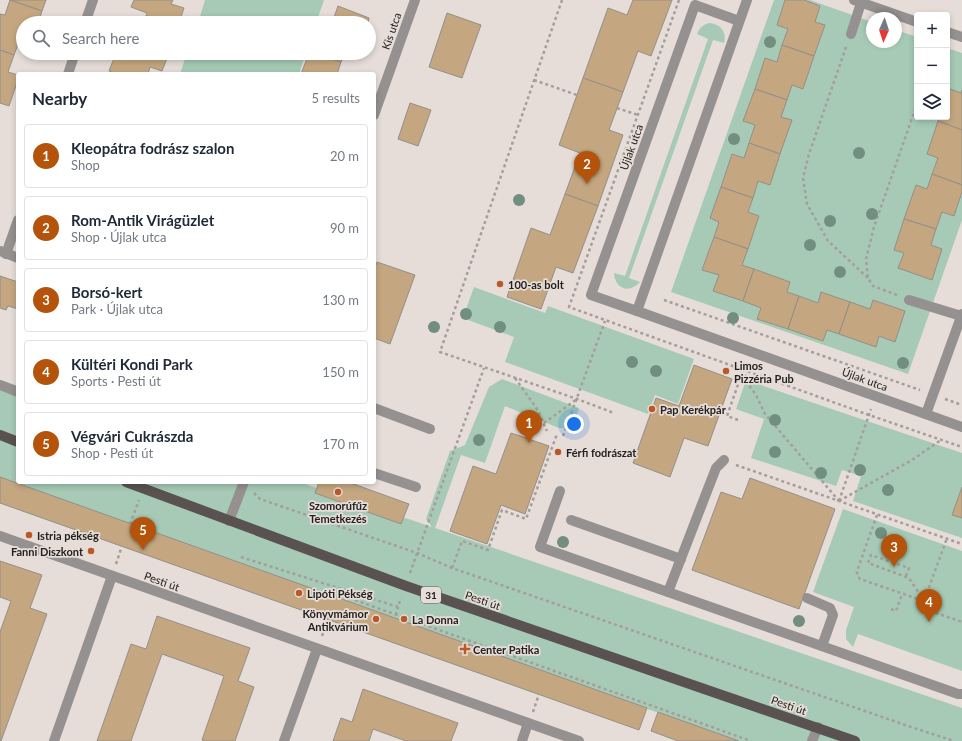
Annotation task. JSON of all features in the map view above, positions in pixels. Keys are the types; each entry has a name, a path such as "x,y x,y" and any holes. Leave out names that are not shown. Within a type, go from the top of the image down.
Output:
{"main road":[{"path":"0,435 16,441"},
{"name":"Pesti út","path":"132,484 406,586 855,741"}],"street":[{"path":"87,16 93,0"},
{"name":"Kis utca","path":"376,109 415,0"},
{"path":"637,311 747,0"},
{"path":"850,34 858,1 914,21"},
{"name":"Újlak utca","path":"739,22 695,5 591,295 962,427"},
{"path":"950,33 962,37"},
{"path":"69,72 73,60"},
{"path":"16,224 3,252 16,257"},
{"path":"909,300 962,315 926,414"},
{"path":"0,385 16,391"},
{"path":"376,409 430,429"},
{"path":"668,592 716,468 724,460"},
{"path":"376,474 416,487"},
{"path":"229,521 243,484"},
{"path":"560,491 540,547 958,694 962,694"},
{"path":"571,520 681,559"},
{"name":"Pesti út","path":"0,536 579,741"},
{"path":"54,741 112,576"},
{"path":"807,598 830,608 833,615 822,646"},
{"path":"284,741 317,649"},
{"path":"522,741 528,723"},
{"path":"812,741 818,728"}],"path":[{"path":"562,0 440,352 577,399 614,414"},
{"path":"850,34 809,154 803,178 807,204 828,241 868,278 873,286 909,300"},
{"path":"534,80 577,94"},
{"path":"617,108 638,115"},
{"path":"868,278 866,259 874,227 914,113"},
{"path":"664,300 962,405"},
{"path":"563,436 605,321 962,447"},
{"path":"396,615 484,368"},
{"path":"738,420 727,416 743,369"},
{"path":"743,369 749,385 756,395 765,414 839,501"},
{"path":"515,378 537,410 547,431"},
{"path":"839,501 876,396"},
{"path":"544,423 577,399"},
{"path":"452,568 462,541 488,550 502,510 526,519 557,434"},
{"path":"839,501 912,460 942,440"},
{"path":"724,460 962,544"},
{"path":"246,484 260,499 417,554 452,568 954,741"},
{"path":"130,524 143,488"},
{"path":"877,514 857,575 860,579 924,601"},
{"path":"947,538 922,608 962,622"},
{"path":"906,576 909,568 871,555 868,563 909,578 924,601"},
{"path":"241,557 398,607"},
{"path":"340,589 337,596 396,615 547,670 751,741"},
{"path":"891,609 896,611 902,594"}],"green space":[{"path":"205,0 324,0 318,16 200,16"},
{"path":"774,0 810,0 866,20 866,48 902,48 902,32 914,36 914,120 950,120 950,49 962,53 962,220 908,374 671,292"},
{"path":"709,23 717,25 722,29 725,35 724,43 713,40 629,278 640,282 631,288 623,288 617,283 614,273 625,276 708,39 697,34 702,27"},
{"path":"185,60 304,60 300,72 181,72"},
{"path":"474,287 545,313 548,306 694,359 678,404 655,395 648,414 505,362 514,337 463,318"},
{"path":"502,379 579,408 572,429 559,428 505,406 485,463 461,455 435,528 962,708 962,741 737,741 20,484 305,484 432,527 426,519 450,451 465,445 489,387"},
{"path":"0,380 16,385 16,483 0,477"},
{"path":"746,380 962,453 962,538 853,501 861,476 842,470 836,486 751,458 764,419 736,409"},
{"path":"843,509 962,551 962,671 858,634 853,647 846,639 846,630 854,607 813,592"}],"building":[{"path":"10,0 46,0 42,11"},
{"path":"10,0 42,11 40,16 16,16 16,50 14,55 0,50 0,14 5,15"},
{"path":"134,0 173,0 171,4 184,8 181,16 146,16 147,13 131,7"},
{"path":"633,0 672,0 651,56 638,51 623,92 583,78 608,8 627,15"},
{"path":"785,0 804,0 820,6 815,22 825,25 814,56 782,45 788,29 777,25"},
{"path":"338,6 364,16 334,16"},
{"path":"447,13 481,25 462,78 429,67"},
{"path":"782,45 814,56 803,89 792,85 787,100 755,89 765,58 777,62"},
{"path":"0,50 14,55 8,72 16,74 16,86 9,106 0,103"},
{"path":"113,60 166,60 162,71 150,67 149,72 109,71"},
{"path":"306,60 335,60 341,62 338,72 302,72"},
{"path":"583,78 623,92 609,130 623,135 598,206 565,194 580,153 559,145"},
{"path":"755,89 787,100 781,117 792,120 780,154 749,143 755,125 743,121"},
{"path":"950,89 961,93 962,90 962,130 938,121 950,120"},
{"path":"410,103 431,110 418,146 398,139"},
{"path":"938,121 962,130 962,185 932,174 938,158 927,154"},
{"path":"749,143 780,154 770,185 758,181 753,198 721,187 732,154 744,158"},
{"path":"932,174 962,185 962,192 954,216 942,212 936,229 904,219 916,185 927,189"},
{"path":"721,187 753,198 748,212 759,216 748,249 714,237 719,222 710,218"},
{"path":"565,194 598,206 573,273 556,267 541,309 507,297 531,228 550,235"},
{"path":"904,219 936,229 931,245 942,249 932,280 898,268 904,253 894,250"},
{"path":"714,237 748,249 742,265 754,269 743,301 713,291 719,275 702,270"},
{"path":"377,262 415,275 390,344 376,339"},
{"path":"754,269 790,282 787,292 799,296 788,329 757,319 761,308 743,301"},
{"path":"0,276 16,281 16,308 8,306 6,310 0,308"},
{"path":"821,292 850,302 839,334 827,330 823,341 788,329 799,296 818,303"},
{"path":"873,300 905,311 895,342 879,336 876,347 839,334 850,302 870,309"},
{"path":"694,365 732,379 708,446 684,438 670,477 633,463 656,398 679,406"},
{"path":"511,433 549,446 525,514 501,505 487,544 450,531 473,466 496,474"},
{"path":"0,477 16,484 20,484 647,708 639,730 0,503"},
{"path":"750,478 835,509 799,609 692,570 721,492 742,499"},
{"path":"318,484 354,484 409,504 401,524 315,493"},
{"path":"962,487 962,518 952,515"},
{"path":"0,561 42,575 30,608 47,614 1,741 0,632 11,601 0,597"},
{"path":"157,616 250,648 238,681 254,687 235,741 202,740 224,676 162,654 131,741 97,741 131,644 146,649"},
{"path":"363,689 458,723 451,741 406,741 373,729 369,741 333,741 341,718 352,722"},
{"path":"658,712 739,741 678,741 651,731"}],"place":[{"name":"Rom-Antik Virágüzlet","path":"587,184"},
{"name":"100-as bolt","path":"500,284"},
{"name":"Limos Pizzéria Pub","path":"726,371"},
{"name":"Pap Kerékpár","path":"652,409"},
{"name":"Kleopátra fodrász szalon","path":"529,443"},
{"name":"Férfi fodrászat","path":"558,452"},
{"name":"Szomorúfűz Temetkezés","path":"338,492"},
{"name":"Istria pékség","path":"29,535"},
{"name":"Végvári Cukrászda","path":"143,550"},
{"name":"Fanni Diszkont","path":"91,551"},
{"name":"Borsó-kert","path":"894,567"},
{"name":"Lipóti Pékség","path":"299,593"},
{"name":"Könyvmámor Antikvárium","path":"376,619"},
{"name":"La Donna","path":"404,619"},
{"name":"Kültéri Kondi Park","path":"929,622"},
{"name":"Center Patika","path":"465,649"}]}
